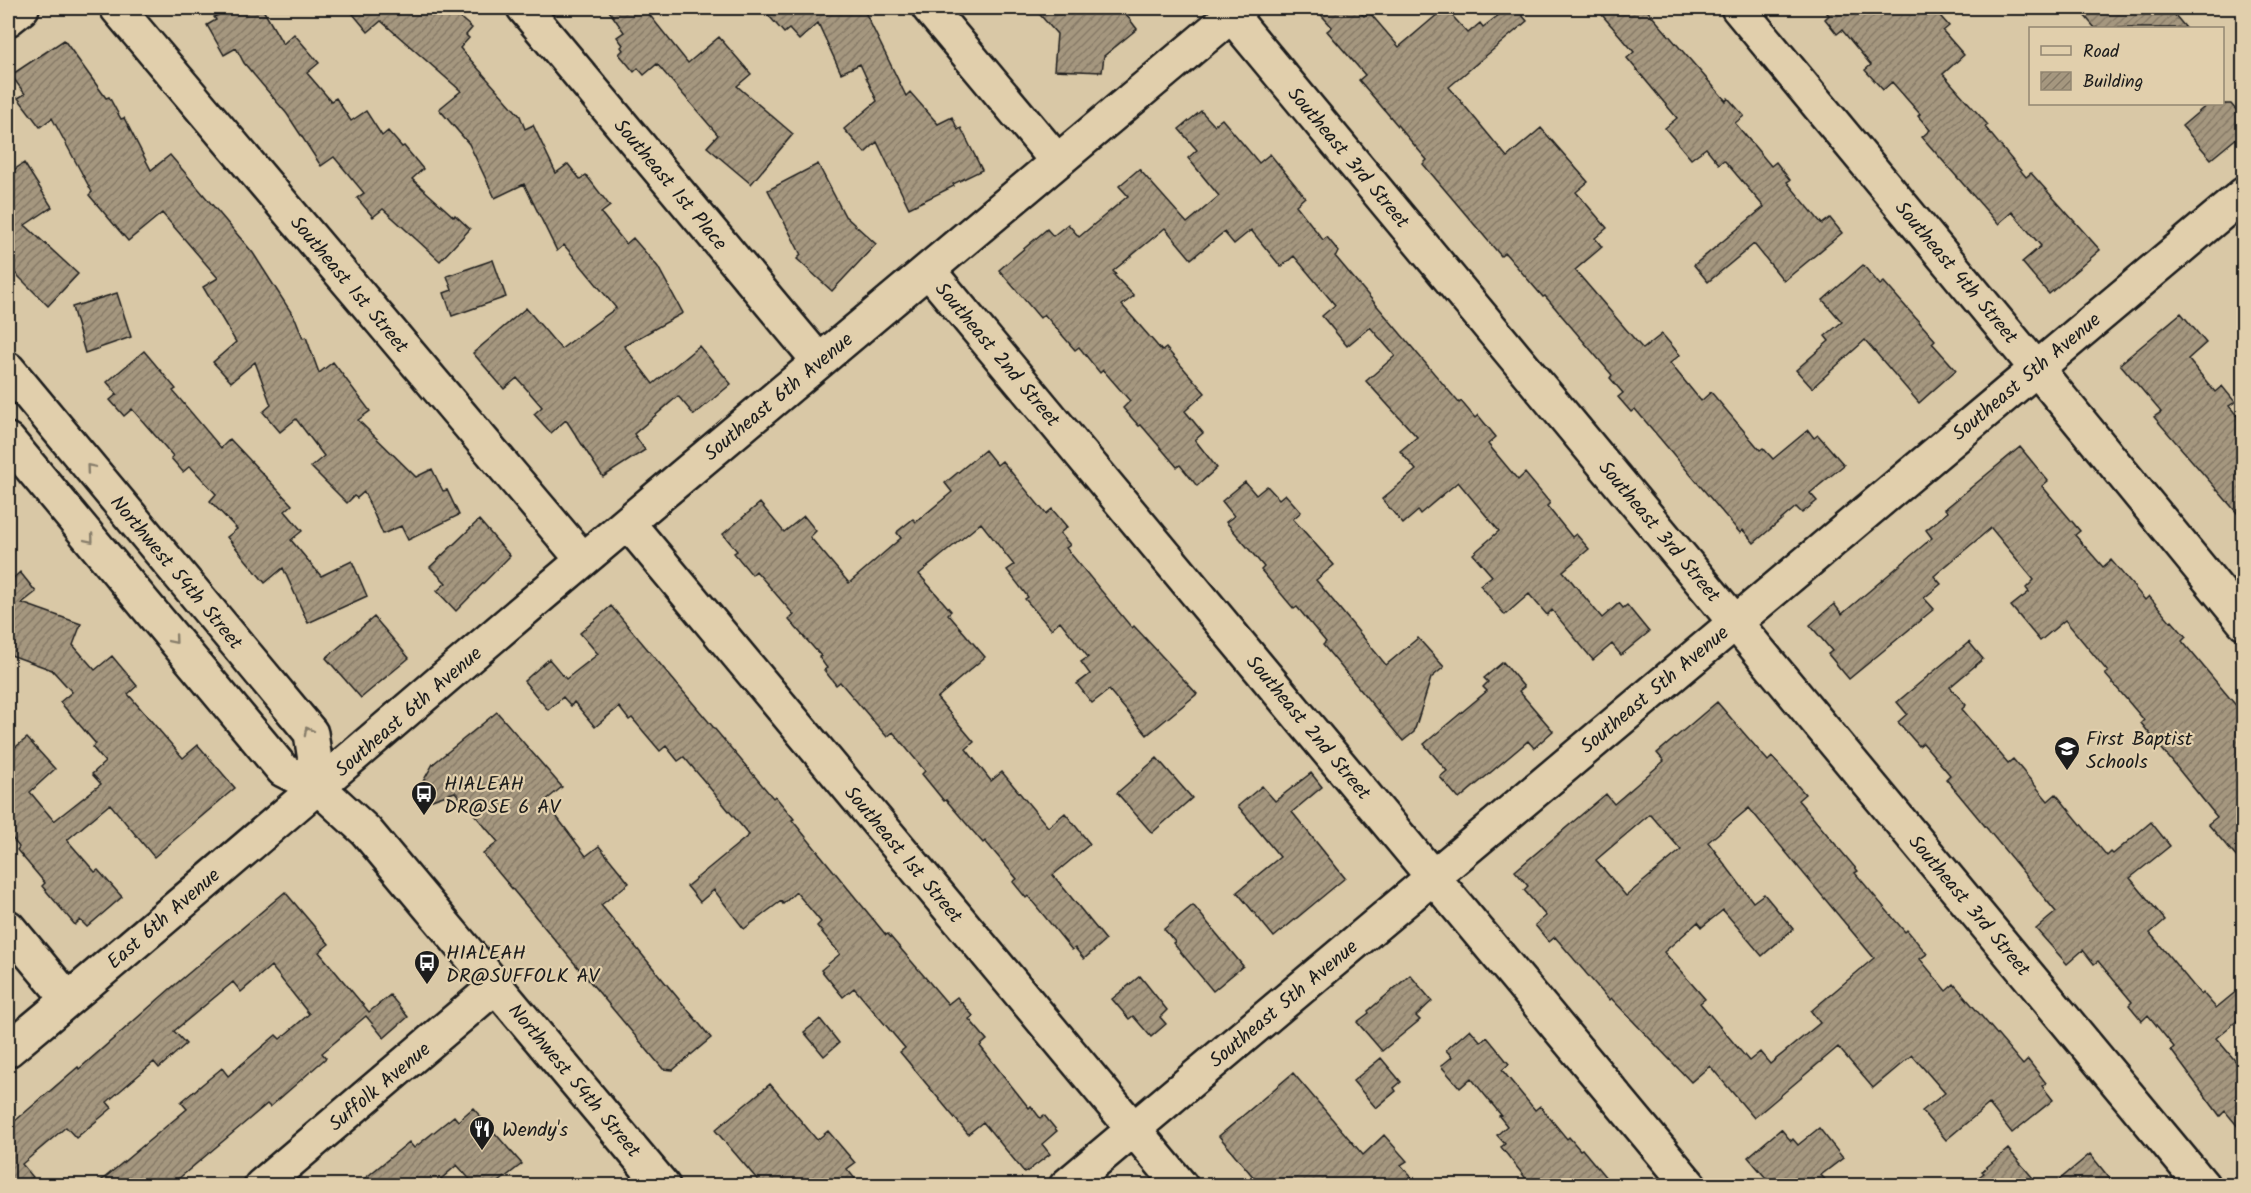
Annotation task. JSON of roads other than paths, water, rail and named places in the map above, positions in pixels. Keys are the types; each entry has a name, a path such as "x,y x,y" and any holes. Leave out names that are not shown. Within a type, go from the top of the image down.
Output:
{"street":[{"path":"8,20 21,8"},
{"name":"Southeast 1st Street","path":"117,8 583,560"},
{"name":"Southeast 1st Place","path":"524,8 819,361"},
{"path":"928,8 1057,161"},
{"name":"Southeast 4th Street","path":"1738,8 2244,622"},
{"name":"Southeast 6th Avenue","path":"319,788 583,560 1236,11"},
{"name":"Southeast 3rd Street","path":"1236,11 1735,621 2203,1185"},
{"name":"Southeast 5th Avenue","path":"1066,1185 2244,194"},
{"name":"Southeast 2nd Street","path":"928,270 1690,1185"},
{"name":"Northwest 54th Street","path":"8,369 311,733 319,788"},
{"path":"8,388 40,409"},
{"name":"Northwest 54th Street","path":"8,440 283,770 319,788 366,831 663,1185"},
{"name":"Southeast 1st Street","path":"627,523 1180,1185"},
{"name":"East 6th Avenue","path":"8,1050 261,834 319,788"},
{"path":"8,927 68,999"},
{"name":"Suffolk Avenue","path":"261,1185 496,986"}],"place":[{"name":"First Baptist Schools","path":"2067,772"},
{"name":"HIALEAH DR@SE 6 AV","path":"424,817"},
{"name":"HIALEAH DR@SUFFOLK AV","path":"427,986"},
{"name":"Wendy's","path":"482,1152"}]}
